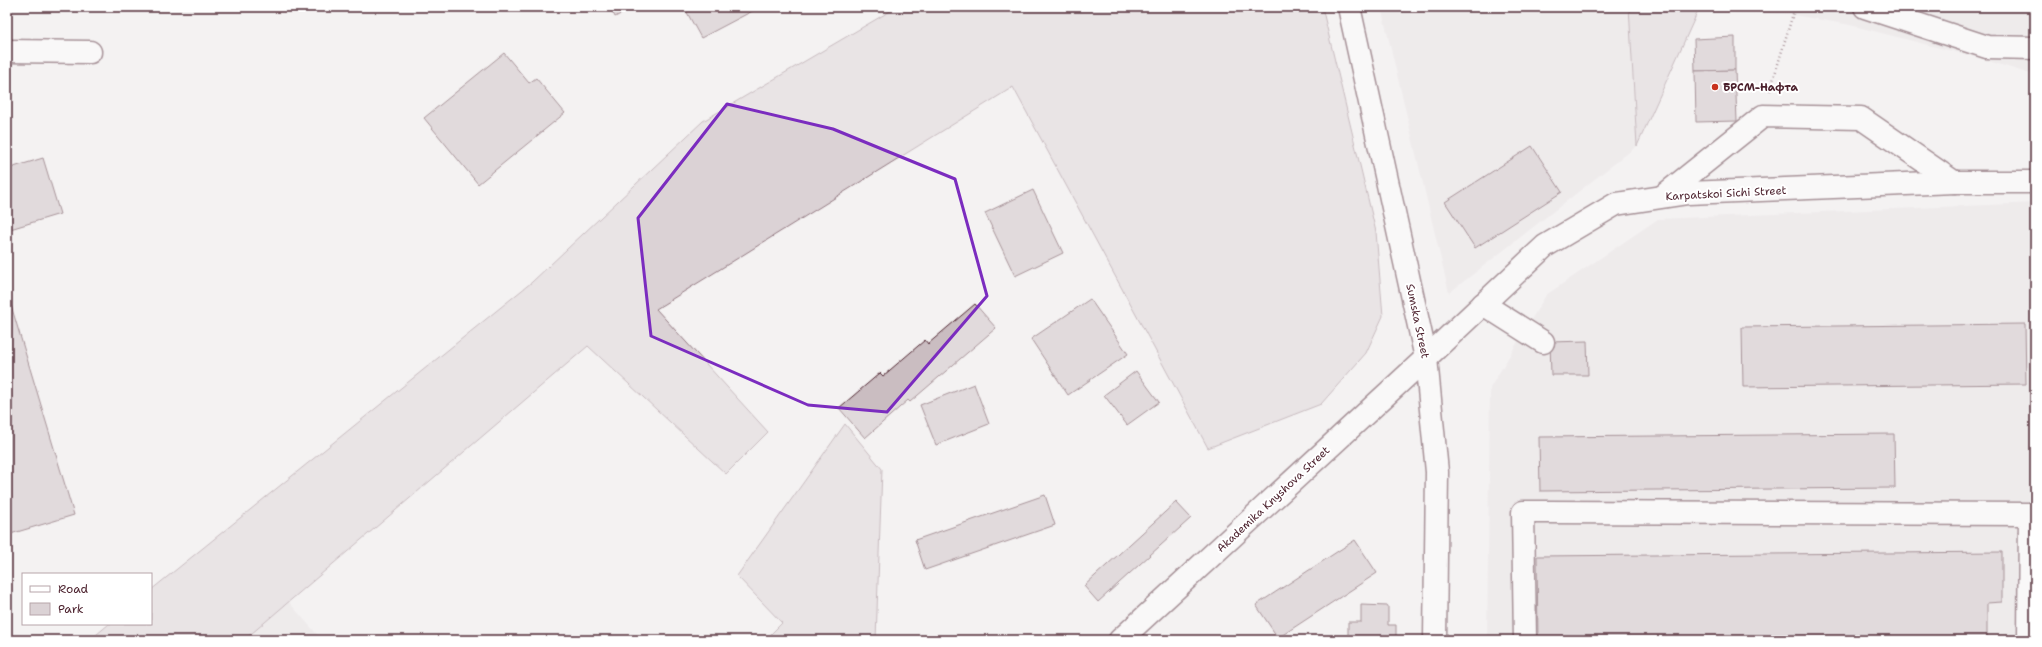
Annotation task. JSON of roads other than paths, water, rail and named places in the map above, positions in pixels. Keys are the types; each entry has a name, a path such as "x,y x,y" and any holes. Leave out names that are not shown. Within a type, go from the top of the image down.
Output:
{"street":[{"name":"Sumska Street","path":"1349,7 1426,358 1437,472 1436,640"},
{"path":"1865,7 1987,47 2035,48"},
{"path":"7,51 90,52"},
{"path":"1662,196 1763,116 1861,118 1954,182"},
{"name":"Karpatskoi Sichi Street","path":"1426,358 1545,246 1616,204 1688,193 1954,182 2035,182"},
{"path":"1483,304 1543,342"},
{"name":"Akademika Knyshova Street","path":"1120,640 1426,358"},
{"path":"1525,640 1523,512 2030,514 2029,640"}],"place":[{"name":"БРСМ-Нафта","path":"1715,87"}]}
